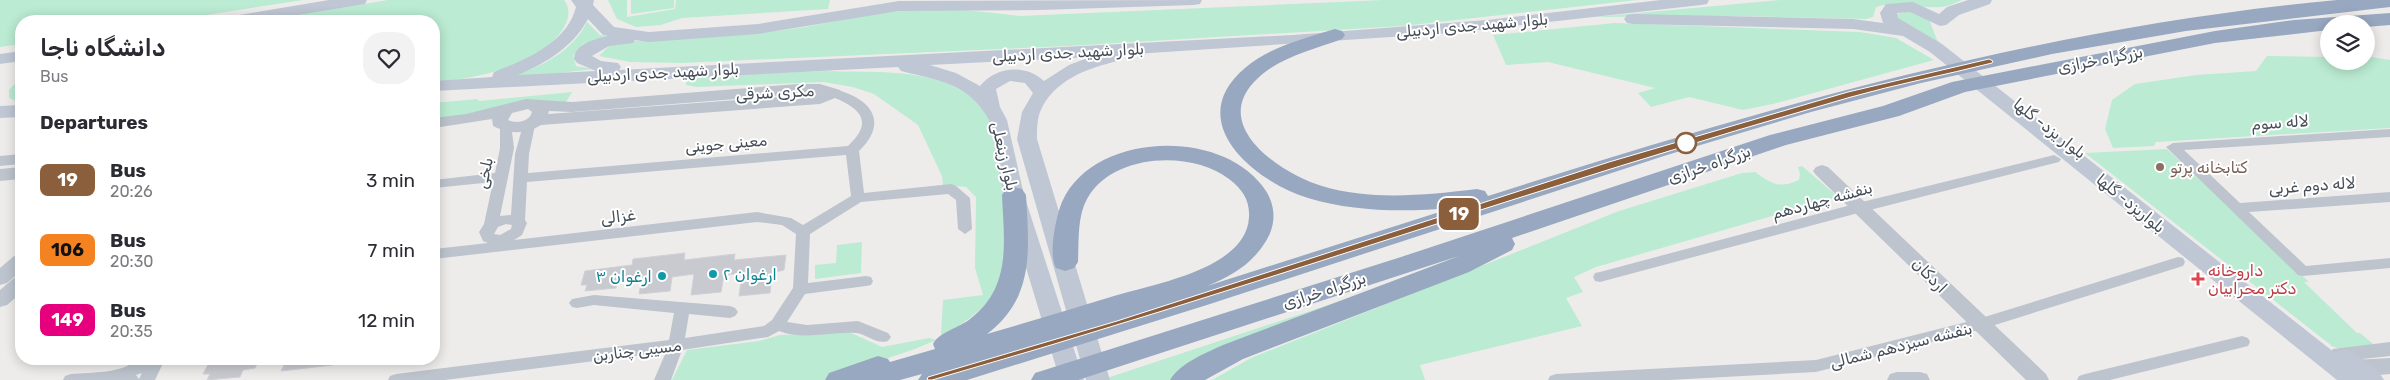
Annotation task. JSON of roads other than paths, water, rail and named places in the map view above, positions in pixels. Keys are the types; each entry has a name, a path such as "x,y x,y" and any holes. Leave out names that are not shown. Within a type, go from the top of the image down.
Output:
{"highway":[{"path":"2096,39 2154,18 2192,9 2254,0"},
{"path":"2096,39 2249,14 2390,1"},
{"name":"بزرگراه خرازی","path":"932,380 1028,342 1612,164 1852,94 1951,80 2009,76 2104,60 2215,36 2294,26 2390,19"},
{"path":"2375,34 2390,33"},
{"path":"1335,35 1265,63 1244,80 1233,99 1232,121 1239,141 1253,158 1284,180 1316,192 1339,197 1370,201 1422,202 1489,195 1612,164"},
{"path":"2104,60 2320,38"},
{"name":"بزرگراه خرازی","path":"1045,380 1561,213 1778,140 1891,111 1989,61 2096,39"},
{"path":"1065,262 1075,200 1094,176 1124,160 1161,153 1199,156 1232,169 1254,188 1261,205 1262,217 1256,237 1244,253 1227,266 1115,315"},
{"path":"839,380 949,343 971,332 993,312 1009,289 1014,271 1014,195"},
{"path":"1184,380 1212,362 1233,352 1460,266 1561,213"},
{"path":"864,380 1028,342"}],"main road":[{"path":"270,15 359,0"},
{"path":"645,72 598,66 583,59 583,55 593,46 602,42 758,28 899,6 1194,0"},
{"name":"بلوار شهید جدی اردبیلی","path":"440,86 645,72 1175,46 1413,31 1553,18 1701,0"},
{"path":"1905,31 1890,21 1888,13 1892,8 1913,7 1940,21 1954,11 1984,0"},
{"path":"440,85 499,76 546,54 568,35 584,2 601,25 609,31 649,37"},
{"path":"1553,18 1853,24 1905,31"},
{"name":"بلوار یزد- گلها","path":"1940,21 1940,29 1945,40 1961,57 2336,359"},
{"name":"بلواریزد- گلها","path":"1905,31 1936,48 2336,359 2361,376"},
{"name":"بلوار زینعلی","path":"1098,380 1065,262 1032,162 1027,139 1031,113 1042,92 1065,74 1103,59 1175,46"},
{"path":"0,59 15,57"},
{"name":"بلوار زینعلی","path":"820,64 924,69 950,77 974,90 991,107 998,120 1014,195 1072,380"},
{"path":"991,107 987,88 991,82 1009,75 1027,76 1039,84 1042,92"},
{"path":"0,112 15,111"}],"street":[{"path":"834,94 852,99 864,108 870,125 866,139 852,150 858,198"},
{"name":"مکری شرقی","path":"534,117 820,99 834,94"},
{"path":"440,133 505,119 524,104 534,117"},
{"path":"440,121 505,119 517,128 534,117"},
{"path":"519,245 520,178 525,135 534,117"},
{"name":"بلخی","path":"489,237 507,148 505,119"},
{"name":"لاله سوم","path":"2237,208 2173,147 2390,133"},
{"name":"معینی جوینی","path":"520,178 852,150"},
{"name":"بنفشه چهاردهم","path":"1600,277 1862,207 2054,159"},
{"path":"0,161 15,160"},
{"name":"اردکان","path":"1822,171 1862,207 1979,324 2039,380"},
{"path":"0,175 15,174"},
{"path":"440,183 501,177"},
{"path":"883,337 858,327 807,331 790,329 777,324 800,289 803,232 858,198 951,189 962,198 965,229"},
{"name":"لاله دوم غربی","path":"2237,208 2390,197"},
{"path":"2237,208 2303,270 2390,264"},
{"name":"غزالی","path":"440,252 489,237 519,245 757,217 786,221 803,232"},
{"path":"489,237 505,219 519,225"},
{"name":"بنفشه سیزدهم شمالی","path":"1556,380 1816,366 1979,324 2178,262"},
{"path":"0,278 15,266"},
{"path":"800,289 866,281"},
{"path":"0,300 15,288"},
{"path":"576,303 594,300 730,312"},
{"path":"662,380 666,377 676,345 683,308"},
{"name":"مسیبی چناربن","path":"396,380 753,335 768,331 777,324"},
{"path":"2085,380 2242,342"},
{"path":"2336,359 2390,349"},
{"path":"71,380 124,377 141,365"},
{"path":"147,380 154,365"},
{"path":"2361,376 2390,366"},
{"path":"1897,380 1920,380"}],"place":[{"name":"كتابخانه پرتو","path":"2160,167"},
{"name":"ارغوان ۲","path":"713,274"},
{"name":"ارغوان ۳","path":"662,276"},
{"name":"داروخانه دکتر محرابیان","path":"2198,279"}]}
